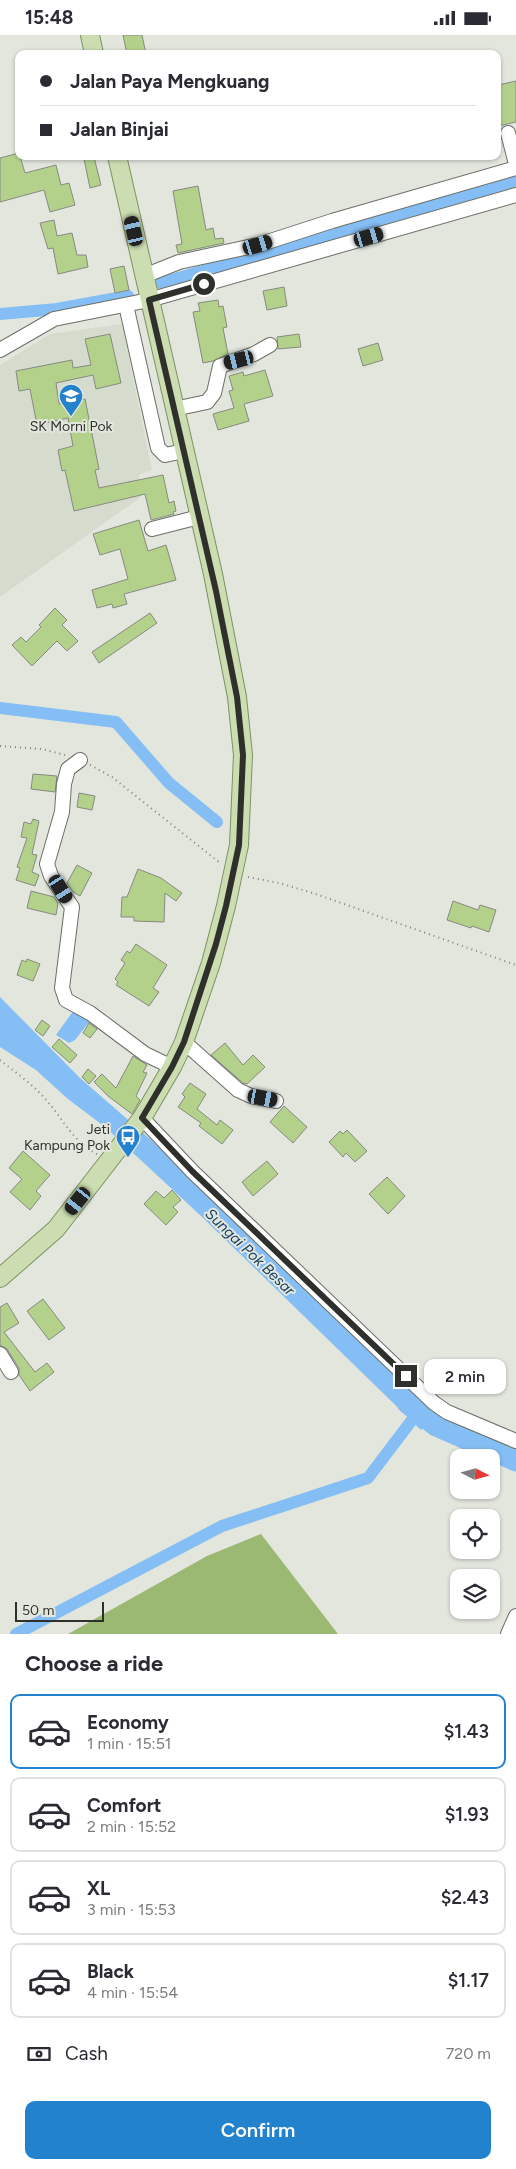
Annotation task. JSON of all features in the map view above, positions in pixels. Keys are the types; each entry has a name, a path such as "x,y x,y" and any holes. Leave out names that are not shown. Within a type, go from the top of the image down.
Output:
{"main road":[{"path":"90,35 93,50"},
{"path":"0,1278 56,1229 142,1118 172,1067 184,1042 210,963 234,875 239,845 243,755 237,697 200,517 118,160"}],"street":[{"path":"144,276 179,262 258,245 516,166 508,133"},
{"path":"0,350 54,319 149,300 516,195"},
{"path":"126,305 158,448 165,455 184,451"},
{"path":"174,409 207,402 214,393 220,366 254,354 270,345"},
{"path":"152,529 200,517"},
{"path":"80,760 68,769 64,784 62,812 47,864 51,876 72,907 63,976 64,995 66,1000 90,1013 145,1054 172,1067"},
{"path":"184,1042 238,1091 251,1096 276,1101"},
{"path":"142,1118 200,1178 434,1403 447,1412 516,1441"},
{"path":"0,1354 12,1372"},
{"path":"508,1634 516,1617"}],"path":[{"path":"0,746 42,749 80,760 112,777 173,824 234,875 280,883 314,893 516,965"},
{"path":"0,1060 47,1101 64,1125 89,1149 115,1155"}],"shaded area":[{"name":"SK Morni Pok","path":"122,324 152,470 139,475 141,497 0,597 0,365 50,334"}],"green space":[{"path":"261,1534 338,1634 68,1634 207,1556"}],"water":[{"path":"0,997 80,1078 150,1139 435,1411 421,1430 200,1215 105,1127 68,1099 36,1070 0,1047"},
{"path":"74,1010 89,1020 89,1022 75,1040 69,1043 56,1035"}],"building":[{"path":"123,35 142,35 145,50 126,50"},
{"path":"516,81 516,122 501,125 501,84"},
{"path":"15,154 15,160 21,160 25,173 56,165 61,185 69,183 75,205 50,212 44,190 0,202 0,158"},
{"path":"84,160 95,160 101,185 90,188"},
{"path":"198,186 206,230 213,228 215,239 223,238 224,243 178,253 176,245 182,244 173,191"},
{"path":"54,220 57,236 72,233 77,255 86,255 88,267 58,274 53,248 48,249 40,223"},
{"path":"124,266 129,290 115,293 110,269"},
{"path":"284,287 287,306 267,310 263,291"},
{"path":"218,300 219,307 223,306 227,327 223,328 228,354 213,361 203,363 193,312 200,311 198,303"},
{"path":"110,334 121,383 96,389 93,375 56,383 59,404 85,399 99,469 95,470 99,488 163,475 169,503 174,501 176,511 173,512 174,514 151,520 145,494 74,511 65,470 62,471 58,450 73,446 68,418 37,425 30,389 19,391 16,371 72,360 73,368 91,365 85,339"},
{"path":"299,334 301,347 278,349 277,337"},
{"path":"378,343 383,360 363,366 358,349"},
{"path":"265,370 273,396 244,404 249,421 218,430 213,414 234,408 229,391 233,390 229,376 243,372 244,376"},
{"path":"139,520 148,551 166,545 176,580 124,594 127,604 113,608 112,604 97,608 92,590 128,579 120,549 100,555 93,534"},
{"path":"55,608 67,620 62,625 78,641 67,651 57,641 32,666 12,645 21,637 26,642 41,627 39,625"},
{"path":"150,613 157,623 99,663 92,652"},
{"path":"33,774 57,776 55,792 31,789"},
{"path":"79,793 95,796 92,810 77,807"},
{"path":"33,819 39,821 32,854 37,855 32,872 39,875 35,886 16,880 20,868 17,867 27,838 21,837 24,822 31,824"},
{"path":"77,865 92,873 80,896 73,892 67,883"},
{"path":"138,869 161,878 182,893 176,901 165,893 164,922 134,921 134,917 121,917 122,897 127,897"},
{"path":"31,891 54,897 58,903 56,915 27,908"},
{"path":"453,901 478,910 480,905 496,910 489,932 447,920"},
{"path":"136,944 167,965 153,988 159,992 149,1006 116,985 118,982 115,979 125,963 121,960 127,951 130,953"},
{"path":"27,959 40,964 33,981 17,975 22,960 26,962"},
{"path":"42,1020 50,1026 43,1036 35,1030"},
{"path":"89,1023 97,1029 90,1038 83,1033"},
{"path":"59,1039 77,1055 70,1063 52,1047"},
{"path":"225,1043 243,1065 253,1055 265,1067 247,1084 243,1083 211,1055"},
{"path":"133,1056 147,1065 143,1072 147,1073 136,1096 140,1100 132,1114 108,1096 94,1082 102,1074 116,1088"},
{"path":"88,1069 96,1076 89,1084 82,1077"},
{"path":"190,1083 206,1094 197,1109 217,1125 220,1120 233,1130 222,1144 199,1126 201,1123 178,1107 185,1097 182,1094"},
{"path":"284,1106 307,1127 293,1143 270,1122"},
{"path":"347,1130 367,1151 355,1162 346,1153 343,1157 329,1142 340,1131 343,1134"},
{"path":"23,1151 50,1175 36,1191 41,1196 30,1210 10,1192 22,1179 9,1168"},
{"path":"267,1161 278,1174 253,1196 242,1182"},
{"path":"387,1177 405,1196 388,1214 369,1194"},
{"path":"172,1190 181,1200 173,1207 178,1212 166,1225 144,1204 156,1191 164,1198"},
{"path":"43,1299 65,1328 49,1340 27,1311"},
{"path":"7,1303 19,1323 4,1332 35,1372 47,1363 54,1372 30,1391 19,1375 19,1368 7,1349 0,1345 0,1307"}],"waterway":[{"path":"161,283 516,181"},
{"path":"0,314 57,309 128,296"},
{"path":"0,708 116,722 169,783 217,822"},
{"name":"Sungai Pok Besar","path":"407,1403 436,1426 516,1461"},
{"path":"16,1634 222,1526 368,1478 418,1412"}],"place":[{"name":"SK Morni Pok","path":"71,417"},
{"name":"Jeti Kampung Pok","path":"128,1158"}],"route":[{"path":"204,284 149,300 213,573 237,697 243,755 242,806 239,845 234,875 210,963 184,1042 172,1067 142,1118 192,1171 406,1376"}]}
